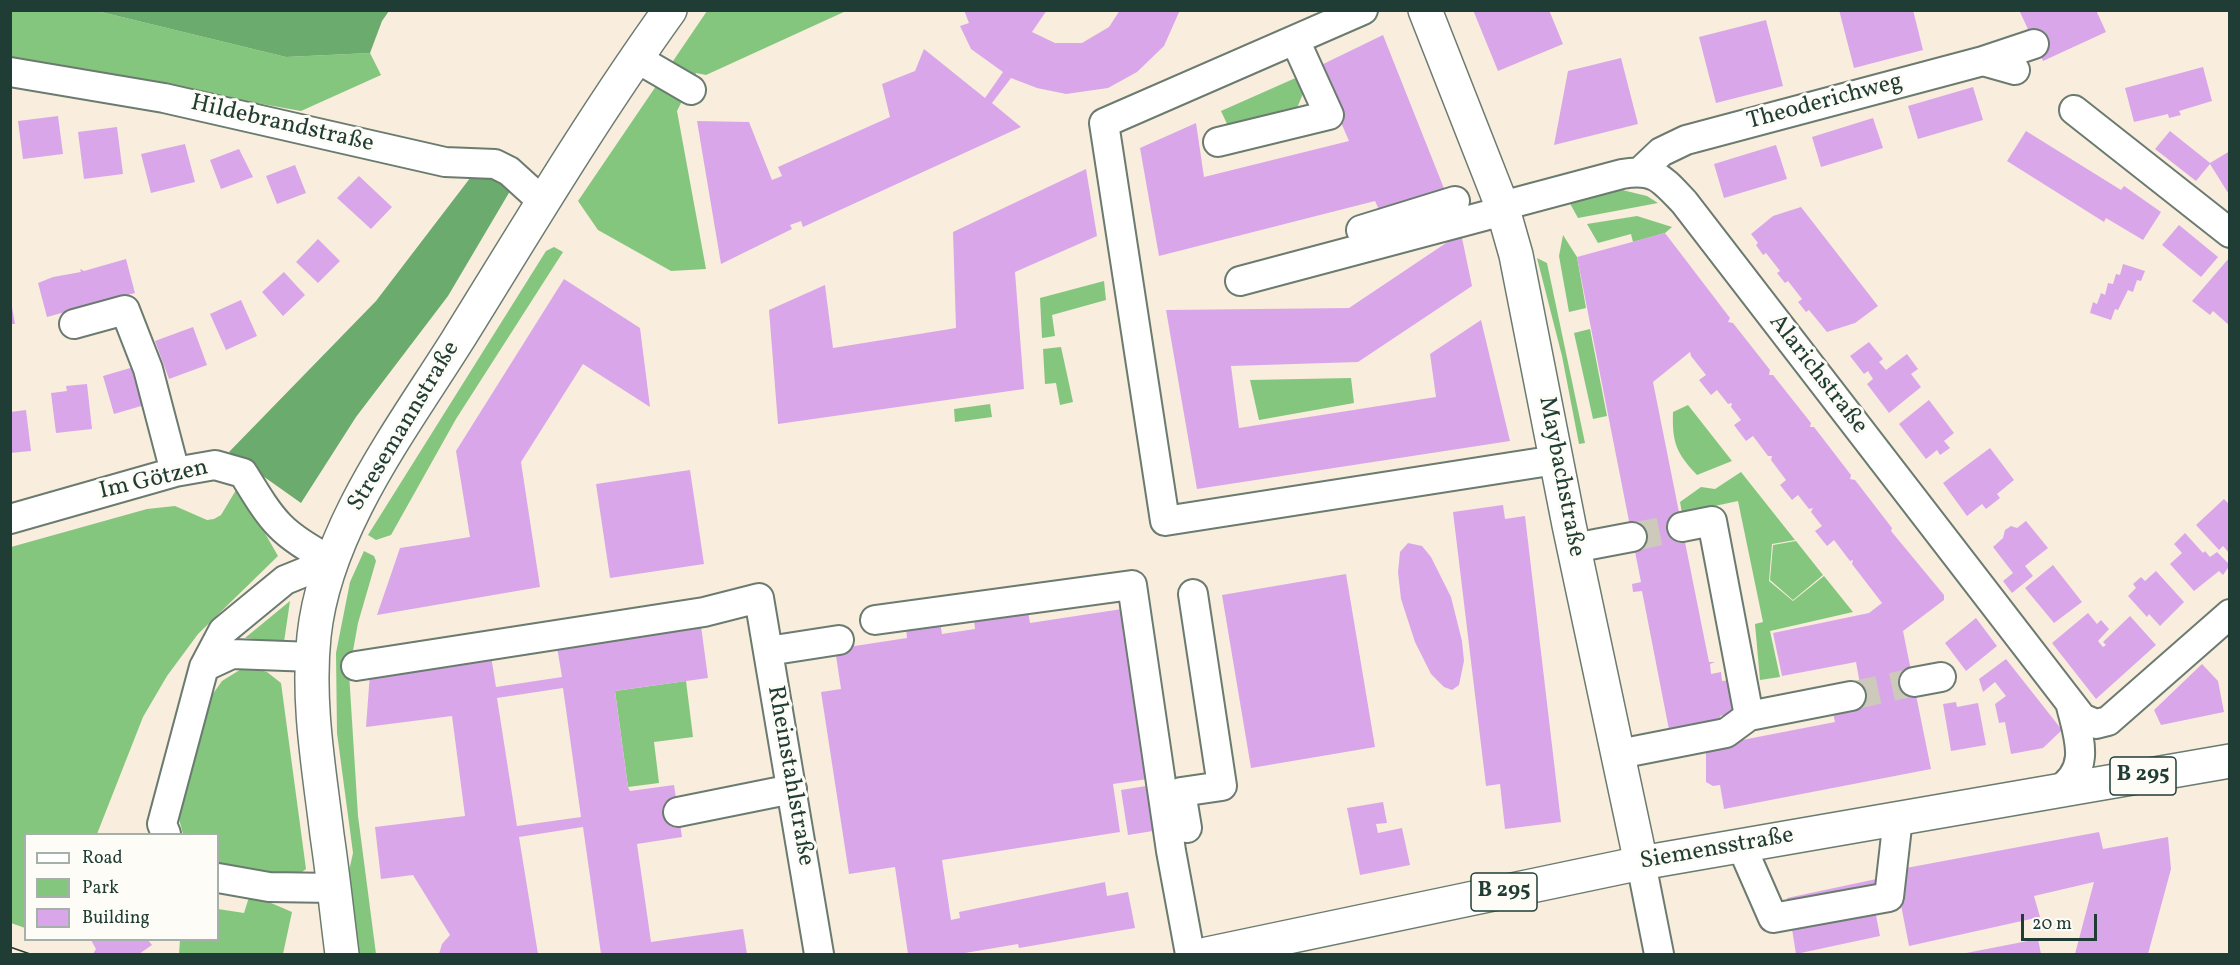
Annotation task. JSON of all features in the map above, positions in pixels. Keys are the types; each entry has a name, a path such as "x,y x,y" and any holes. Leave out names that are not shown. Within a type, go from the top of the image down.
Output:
{"main road":[{"name":"Stresemannstraße","path":"342,954 314,742 312,701 317,619 342,531 425,390 542,201 670,10"},
{"name":"Maybachstraße","path":"1425,10 1503,209 1516,255 1574,548 1641,863"},
{"name":"Siemensstraße","path":"1203,954 1641,863 2229,761"},
{"name":"Stresemannstraße","path":"323,954 334,894"}],"street":[{"path":"1363,10 1104,123 1115,208 1165,520 1275,505 1556,460"},
{"path":"1218,142 1329,115 1295,40"},
{"name":"Theoderichweg","path":"1642,170 1661,152 1686,140 1983,61 2034,44"},
{"path":"636,58 691,90"},
{"path":"1983,61 2015,70"},
{"name":"Hildebrandstraße","path":"10,72 164,98 445,162 495,164 509,171 542,201"},
{"path":"2074,110 2229,233"},
{"path":"1240,280 1503,209 1579,184 1642,170"},
{"name":"Alarichstraße","path":"1642,170 1664,180 1684,202 2071,706"},
{"path":"1299,249 1455,201"},
{"path":"74,324 125,310 148,369 175,472"},
{"name":"Im Götzen","path":"10,519 175,472 215,465 243,473 269,515 283,531 332,561"},
{"path":"1682,527 1712,521 1749,717"},
{"path":"1574,548 1632,537"},
{"path":"166,833 162,824 204,667 223,631 285,580 332,561"},
{"path":"875,620 1132,585 1172,851 1203,954"},
{"path":"1193,594 1222,786 1181,792 1203,954"},
{"name":"Rheinstahlstraße","path":"356,666 704,612 759,598 819,954"},
{"path":"2071,706 2082,718 2096,724 2108,721 2229,614"},
{"path":"768,651 839,640"},
{"path":"204,667 232,654 313,657"},
{"path":"1619,754 1726,733 1749,717 1851,696"},
{"path":"2057,791 2070,783 2081,757 2071,706"},
{"path":"678,812 792,789"},
{"path":"1741,845 1773,918 1889,897 1898,818"},
{"name":"Maybachstraße","path":"1641,863 1659,954"},
{"path":"219,878 269,887 334,894"}],"green space":[{"path":"10,11 97,11 286,57 370,53 381,75 301,111 11,59"},
{"path":"97,11 389,11 382,21 370,53 286,57"},
{"path":"707,11 846,11 706,75 696,73 677,111 706,269 671,271 598,230 578,201"},
{"path":"1300,76 1305,89 1297,108 1229,128 1221,111"},
{"path":"477,169 513,186 448,296 356,417 301,503 229,452 376,301"},
{"path":"1614,188 1647,196 1658,203 1578,218 1567,198"},
{"path":"1637,216 1672,227 1665,233 1633,242 1631,234 1598,243 1587,224"},
{"path":"1563,235 1577,257 1586,308 1569,312 1559,256"},
{"path":"554,247 563,252 456,419 391,535 376,540 368,535 546,251"},
{"path":"1537,258 1547,263 1585,443 1579,444 1562,356"},
{"path":"1104,281 1106,300 1052,315 1055,336 1042,338 1040,298"},
{"path":"1590,329 1607,416 1593,419 1574,333"},
{"path":"1061,347 1073,402 1060,405 1056,383 1045,384 1043,349"},
{"path":"1351,378 1354,403 1259,420 1250,380"},
{"path":"990,404 992,417 955,422 954,409"},
{"path":"1688,405 1732,461 1697,475 1684,460 1673,431 1673,412"},
{"path":"1741,472 1795,540 1772,544 1769,581 1793,601 1824,576 1853,612 1770,631 1780,677 1760,680 1755,624 1763,622 1738,501 1682,513 1680,502 1701,487 1715,489"},
{"path":"236,490 250,507 278,556 198,634 167,676 143,717 97,833 24,833 24,928 11,923 11,547 147,509 175,506 207,520 221,515"},
{"path":"1796,541 1823,575 1793,600 1770,580 1773,545"},
{"path":"364,551 374,556 376,561 358,623 349,673 358,816 376,954 355,954 347,880 353,853 337,733 336,653 350,582"},
{"path":"290,601 284,642 245,638"},
{"path":"246,666 267,672 281,683 306,869 292,879 219,867 219,833 183,833 179,819 205,705 222,681"},
{"path":"686,681 693,737 654,742 659,783 628,787 615,691"},
{"path":"250,894 292,912 283,954 179,954 180,941 219,941 219,909 244,913"}],"building":[{"path":"964,10 1047,10 1032,32 1055,43 1082,43 1109,27 1120,10 1180,10 1164,46 1137,72 1108,88 1066,94 1037,88 1011,78 992,103 1021,127 803,227 801,221 790,225 792,229 721,264 697,121 749,122 772,180 782,176 778,167 890,117 882,84 915,71 924,49 985,98 1003,72 971,49 960,26 969,23"},
{"path":"1473,10 1549,10 1563,44 1498,71"},
{"path":"1839,10 1913,10 1923,50 1854,68"},
{"path":"2019,10 2096,10 2106,32 2043,61"},
{"path":"1766,20 1783,86 1716,103 1699,37"},
{"path":"1383,35 1447,196 1380,212 1375,201 1159,256 1140,148 1196,123 1204,177 1349,141 1317,67"},
{"path":"1621,58 1638,124 1554,145 1568,71"},
{"path":"2203,67 2212,101 2179,111 2181,115 2169,118 2168,114 2134,122 2125,88"},
{"path":"1973,87 1983,120 1918,139 1908,106"},
{"path":"58,116 63,154 23,159 18,121"},
{"path":"1873,118 1883,148 1821,167 1812,137"},
{"path":"117,127 123,174 84,179 78,132"},
{"path":"2026,131 2121,190 2124,186 2161,212 2143,240 2106,218 2104,222 2007,161"},
{"path":"2170,131 2210,163 2230,151 2230,196 2210,164 2196,181 2155,149"},
{"path":"185,144 195,182 151,193 141,154"},
{"path":"1776,145 1787,179 1724,198 1714,164"},
{"path":"239,149 253,177 221,189 210,160"},
{"path":"295,165 306,193 277,204 266,176"},
{"path":"1086,169 1097,236 1015,272 1024,389 778,424 769,310 825,285 833,348 956,328 953,232"},
{"path":"359,176 392,207 371,229 337,198"},
{"path":"1801,207 1878,306 1855,323 1827,332 1809,310 1806,312 1798,302 1802,299 1788,281 1785,283 1777,273 1780,271 1766,253 1763,255 1756,245 1758,243 1751,234 1773,216"},
{"path":"2179,225 2218,257 2201,277 2162,245"},
{"path":"1461,233 1472,286 1358,362 1231,366 1239,428 1436,397 1430,354 1481,320 1510,441 1197,489 1166,310 1349,308"},
{"path":"1665,233 1730,318 1728,322 1733,323 1770,370 1769,375 1773,375 1811,423 1810,427 1814,427 1851,475 1850,479 1855,480 1892,528 1891,531 1944,595 1944,600 1903,631 1931,769 1724,809 1720,785 1713,786 1706,782 1706,747 1835,722 1833,713 1854,712 1849,686 1860,684 1856,662 1782,676 1773,633 1869,613 1882,603 1852,564 1853,560 1850,561 1834,540 1827,546 1815,531 1822,526 1811,512 1813,508 1809,509 1798,495 1792,500 1780,485 1786,480 1771,460 1772,456 1768,456 1753,436 1746,441 1734,425 1741,420 1731,407 1732,403 1728,404 1717,390 1711,395 1699,380 1706,375 1690,352 1653,382 1709,662 1715,662 1710,664 1711,674 1721,672 1722,681 1730,680 1736,713 1720,716 1721,724 1670,735 1642,591 1633,592 1632,584 1641,582 1577,257"},
{"path":"318,239 340,261 318,283 296,262"},
{"path":"2230,257 2230,326 2213,311 2210,315 2192,301"},
{"path":"126,259 135,293 47,317 38,283 53,277 81,272 80,269 84,271"},
{"path":"2123,264 2145,271 2141,281 2137,280 2133,292 2128,290 2118,310 2115,309 2111,320 2090,313 2093,302 2097,304 2101,293 2105,295 2108,283 2113,284 2116,274 2120,275"},
{"path":"284,272 305,295 283,316 262,292"},
{"path":"564,279 640,328 650,407 583,364 521,462 540,587 377,615 400,548 470,537 456,451"},
{"path":"10,296 15,324 10,324"},
{"path":"241,300 257,336 226,350 210,314"},
{"path":"193,327 207,365 169,379 155,341"},
{"path":"1869,342 1883,359 1879,362 1886,370 1907,354 1918,369 1911,374 1921,387 1889,413 1867,384 1873,379 1868,371 1864,374 1850,356"},
{"path":"137,366 148,404 114,414 103,376"},
{"path":"87,384 92,429 56,433 51,393 67,391 66,386"},
{"path":"1929,400 1954,433 1944,441 1950,448 1940,455 1937,450 1926,459 1899,424"},
{"path":"26,410 31,451 10,453 10,412"},
{"path":"1990,448 2014,480 1997,494 2000,498 1986,509 1982,504 1967,516 1943,483"},
{"path":"690,470 704,564 610,578 596,484"},
{"path":"2224,499 2230,505 2230,554 2223,546 2219,550 2196,525"},
{"path":"1503,505 1505,519 1525,516 1561,822 1505,829 1500,784 1486,786 1453,512"},
{"path":"2026,521 2048,548 2025,566 2033,576 2012,593 2003,581 2013,573 1993,547 2003,538 2005,530 2011,526 2017,528"},
{"path":"2185,533 2203,553 2205,551 2210,557 2217,552 2230,565 2223,575 2219,571 2194,591 2170,564 2182,553 2174,544"},
{"path":"1408,543 1422,546 1431,557 1451,597 1462,641 1464,661 1459,685 1452,690 1444,687 1431,674 1415,642 1401,599 1398,572 1400,552"},
{"path":"2053,565 2082,602 2054,623 2025,588"},
{"path":"2156,571 2184,602 2160,626 2149,614 2147,617 2128,596 2136,588 2133,584 2141,577 2145,581"},
{"path":"1346,574 1375,747 1251,768 1222,595"},
{"path":"1122,609 1148,779 1113,784 1120,832 942,860 951,920 960,918 959,912 1105,882 1107,896 1128,892 1135,928 1019,948 1018,944 959,954 908,954 895,867 849,874 821,692 841,689 835,649 907,638 906,628 940,622 942,634 975,629 974,620 1028,611 1030,623"},
{"path":"2088,613 2097,624 2101,620 2109,629 2098,641 2103,647 2106,645 2103,642 2130,616 2156,645 2096,699 2052,643"},
{"path":"1976,618 1997,646 1966,671 1945,643"},
{"path":"701,626 708,678 615,691 628,787 630,791 674,785 682,837 637,844 651,942 743,929 747,954 601,954 583,827 519,837 538,954 439,954 442,944 450,935 413,875 381,879 375,827 465,816 452,716 366,727 370,673 491,656 496,687 562,677 557,647","holes":["563,688 581,817 517,826 497,698"]},
{"path":"2006,659 2062,730 2043,748 2011,754 2005,722 1999,723 1995,704 2006,696 1995,682 1983,692 1979,679"},
{"path":"2202,664 2218,681 2224,712 2161,725 2154,710"},
{"path":"1956,702 1957,707 1978,703 1986,745 1951,751 1943,704"},
{"path":"1146,786 1153,831 1128,835 1121,790"},
{"path":"1383,802 1387,823 1376,824 1378,833 1402,828 1410,865 1360,875 1347,808"},
{"path":"2099,832 2103,849 2168,837 2171,869 2148,954 2075,954 2094,882 2034,896 2040,917 1909,946 1901,905 1875,910 1880,936 1796,954 1787,898 1900,874 1906,868"},
{"path":"2038,939 2041,954 1966,954 1966,953"},
{"path":"92,941 149,941 152,945 139,954 93,954 96,949"}],"tunnel":[{"path":"1632,537 1682,527"},
{"path":"1851,696 1914,682"}],"tram line":[{"path":"10,947 30,954"}]}
